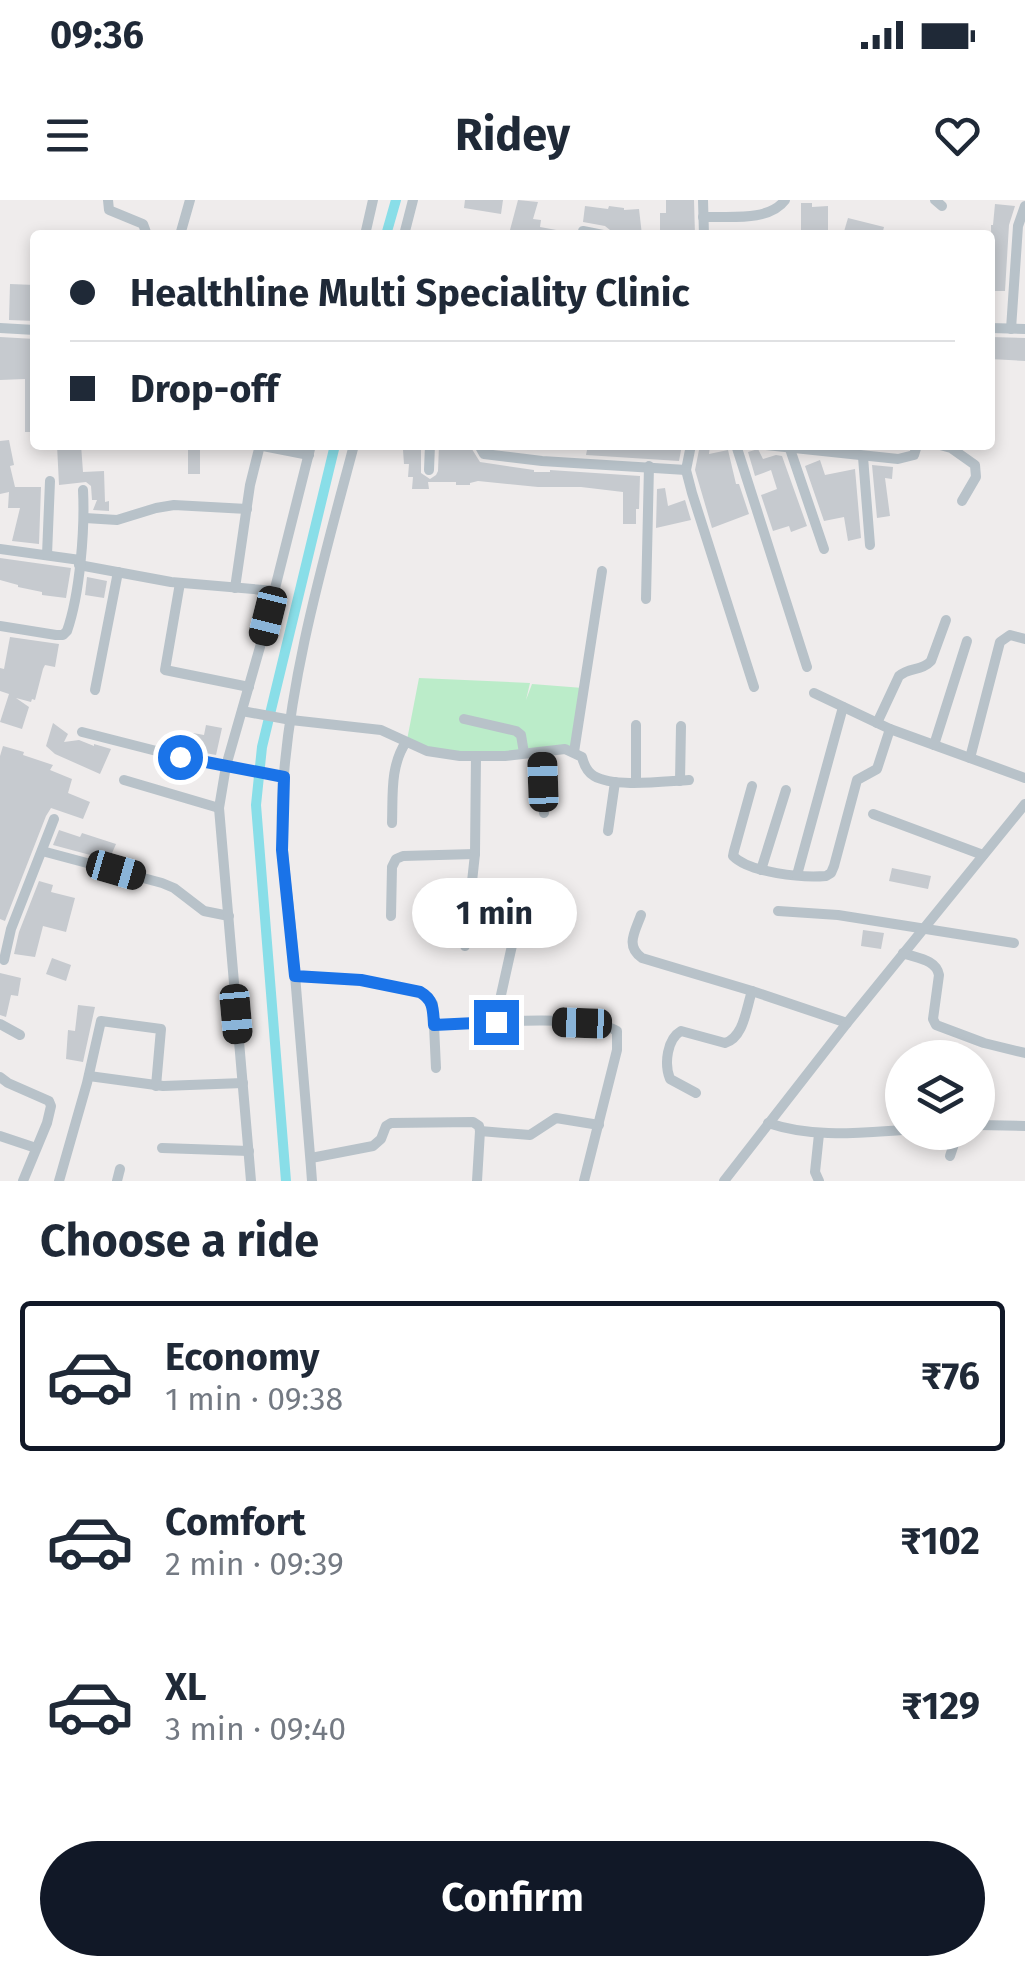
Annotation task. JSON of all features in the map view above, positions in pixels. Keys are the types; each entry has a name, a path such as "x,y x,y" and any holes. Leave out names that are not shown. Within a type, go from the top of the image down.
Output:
{"street":[{"path":"108,200 110,210 143,224 145,230"},
{"path":"181,230 190,200"},
{"path":"366,230 374,200"},
{"path":"405,230 413,200"},
{"path":"703,200 704,230"},
{"path":"704,217 765,213 777,210 785,200"},
{"path":"1011,329 1018,226 1025,206"},
{"path":"0,328 30,330"},
{"path":"995,328 1025,329"},
{"path":"235,588 258,450"},
{"path":"252,1181 219,808 226,766 310,450"},
{"path":"312,1181 282,850 285,719 353,450"},
{"path":"429,470 430,450"},
{"path":"482,450 484,454 542,461 686,470"},
{"path":"689,450 686,470 754,687"},
{"path":"738,450 806,667"},
{"path":"790,450 824,548"},
{"path":"833,450 862,457 908,458 915,450"},
{"path":"953,450 975,465 976,478 962,501"},
{"path":"862,457 870,545"},
{"path":"646,600 649,466"},
{"path":"47,555 50,481"},
{"path":"0,626 64,635 70,625 80,562 84,490"},
{"path":"84,518 117,520 174,506 247,509"},
{"path":"0,549 180,583 274,591"},
{"path":"574,752 602,570"},
{"path":"95,690 118,572"},
{"path":"180,583 165,670 249,687"},
{"path":"877,723 899,676 931,661 946,620"},
{"path":"970,758 1000,642 1010,635 1025,639"},
{"path":"934,745 967,641"},
{"path":"814,693 890,729 1025,778"},
{"path":"797,875 843,707"},
{"path":"242,711 381,730 427,752 476,756 565,749 582,757 590,774 615,782 685,780 681,726"},
{"path":"464,720 516,730 524,742 524,754"},
{"path":"636,725 636,781"},
{"path":"752,786 734,856 738,862 797,875 818,877 831,873 857,780 878,769 890,729"},
{"path":"82,732 284,777"},
{"path":"392,823 394,768 406,742"},
{"path":"542,752 544,813"},
{"path":"464,946 476,854 476,756"},
{"path":"124,780 219,808"},
{"path":"608,831 615,782"},
{"path":"761,870 786,790"},
{"path":"724,1181 1025,804"},
{"path":"872,814 983,855"},
{"path":"4,960 6,928 54,819"},
{"path":"42,852 162,883 204,911 228,916"},
{"path":"391,916 392,867 396,858 476,854"},
{"path":"778,910 838,914 1014,943"},
{"path":"496,1022 519,914"},
{"path":"641,915 631,945 642,958 847,1023"},
{"path":"903,954 932,962 938,968 933,1020 936,1025 1025,1053"},
{"path":"295,976 348,979 420,992 428,997 433,1004 436,1068"},
{"path":"696,1093 670,1079 667,1073 672,1039 676,1033 688,1031 724,1044 732,1042 738,1036 752,990"},
{"path":"59,1181 101,1021 161,1028 156,1086"},
{"path":"434,1025 582,1023 617,1031 617,1050 584,1181"},
{"path":"0,1024 20,1035"},
{"path":"89,1076 156,1086 243,1083"},
{"path":"0,1077 49,1101 50,1112 22,1181"},
{"path":"480,1130 530,1135 562,1117 598,1125"},
{"path":"311,1158 373,1146 386,1126 399,1122 473,1122 480,1130 477,1181"},
{"path":"768,1123 795,1132 819,1134 885,1131"},
{"path":"995,1125 1025,1126"},
{"path":"819,1134 815,1172 819,1181"},
{"path":"0,1137 36,1148"},
{"path":"162,1148 249,1150"},
{"path":"950,1156 952,1150"}],"green space":[{"path":"419,678 530,683 526,700 532,684 583,688 574,751 524,752 516,732 522,752 449,752 407,740"}],"building":[{"path":"465,200 503,200 501,214 464,208"},
{"path":"518,200 538,202 533,219 541,220 540,227 556,230 510,230"},
{"path":"666,200 694,200 695,230 660,230 660,213 666,213"},
{"path":"801,203 828,206 828,230 801,230"},
{"path":"995,204 1015,206 1009,225 1005,291 995,291"},
{"path":"585,206 639,209 641,230 610,230 583,222"},
{"path":"848,218 884,227 883,230 844,230"},
{"path":"10,284 30,285 30,321 9,320"},
{"path":"0,337 30,339 30,432 25,432 25,379 0,380"},
{"path":"995,337 1025,338 1025,361 995,359"},
{"path":"9,440 15,487 41,487 39,544 12,541 20,508 8,508 9,492 0,494 0,441"},
{"path":"57,450 81,450 83,472 104,471 109,511 93,510 97,500 92,500 91,486 86,482 59,485"},
{"path":"188,450 200,450 200,474 188,474"},
{"path":"403,450 421,450 421,473 430,479 438,471 439,450 472,450 480,462 534,472 640,476 636,524 623,524 623,492 478,481 470,485 428,482 429,489 412,489 413,477 408,477 409,464 404,464"},
{"path":"587,450 681,450 679,461 586,455"},
{"path":"699,450 709,450 709,454 728,450 749,514 712,528 695,470"},
{"path":"758,450 763,459 782,456 807,526 791,532 789,526 773,531 761,495 777,489 771,470 755,476 748,452"},
{"path":"820,460 825,475 855,469 861,538 848,541 844,517 824,521 805,466"},
{"path":"872,465 893,467 892,479 885,478 890,516 877,518"},
{"path":"665,488 668,506 685,500 691,520 656,528 657,489"},
{"path":"0,558 71,568 66,598 42,595 0,580"},
{"path":"87,577 107,581 104,598 85,595"},
{"path":"10,637 59,644 55,667 45,665 35,700 16,698 29,707 22,729 0,722 9,694 0,691 0,668 4,669"},
{"path":"53,723 68,734 64,742 79,740 111,749 100,774 46,746"},
{"path":"206,725 222,728 216,755 179,748 182,731 204,735"},
{"path":"3,746 53,765 50,770 72,779 68,793 90,802 83,819 51,808 5,921 0,919"},
{"path":"59,830 116,844 109,860 53,845"},
{"path":"892,868 931,876 928,889 889,881"},
{"path":"39,881 53,885 51,892 75,898 66,932 43,926 35,957 14,954 19,932"},
{"path":"863,930 884,933 881,949 861,946"},
{"path":"52,958 71,965 66,981 46,974"},
{"path":"0,973 21,978 18,996 11,995 6,1017 0,1015"},
{"path":"78,1005 95,1007 83,1062 66,1059 68,1030 75,1031"}],"waterway":[{"path":"387,230 396,200"},
{"path":"286,1181 256,805 262,747 334,450"}],"route":[{"path":"180,757 284,777 282,850 295,976 361,980 420,992 433,1004 434,1025 496,1022"}]}
